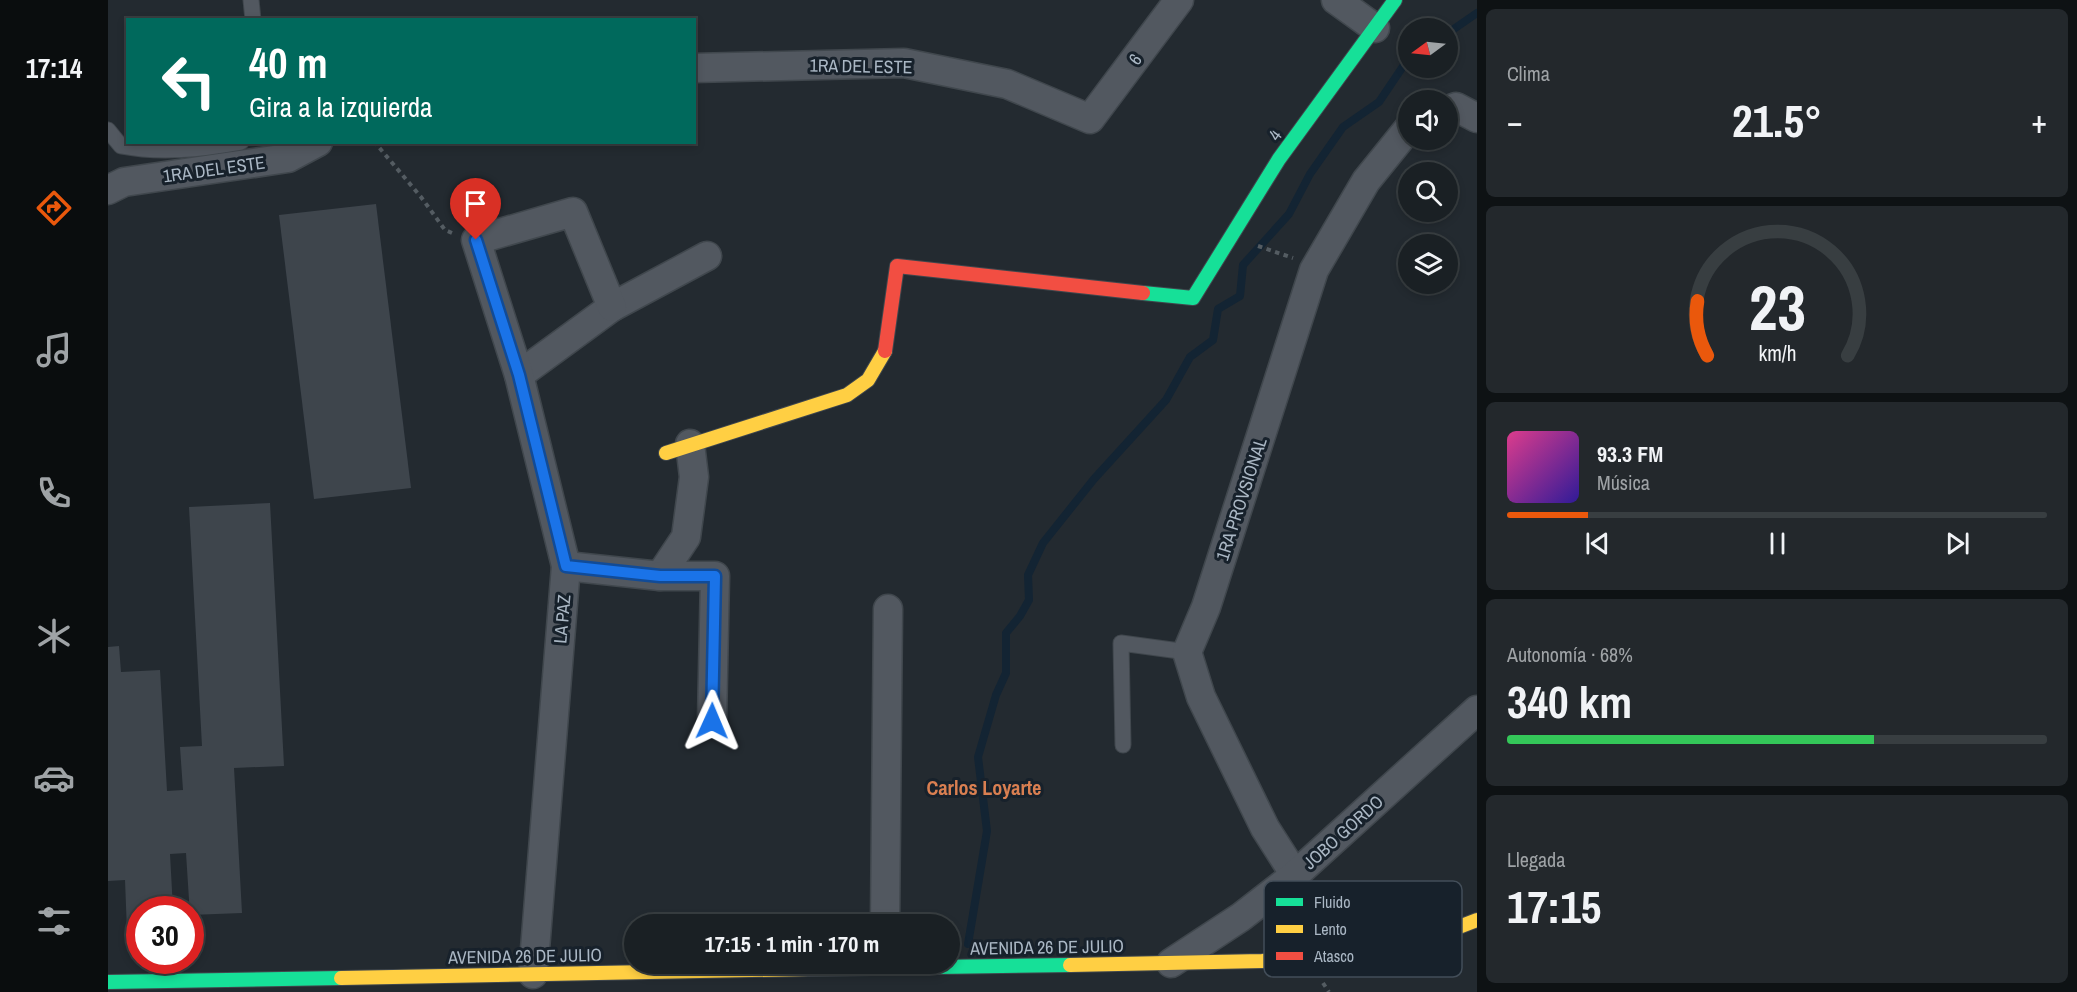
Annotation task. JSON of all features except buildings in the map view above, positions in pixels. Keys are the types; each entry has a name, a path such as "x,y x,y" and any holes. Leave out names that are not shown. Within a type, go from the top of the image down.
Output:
{"main road":[{"name":"4","path":"678,448 847,395 868,380 885,352 897,266 1193,298 1279,159 1395,0"},
{"name":"AVENIDA 26 DE JULIO","path":"1462,926 1477,920"},
{"name":"AVENIDA 26 DE JULIO","path":"960,964 1171,963 1264,960"},
{"name":"AVENIDA 26 DE JULIO","path":"108,982 624,972"},
{"path":"313,977 313,992"}],"street":[{"name":"6","path":"1090,119 1179,0"},
{"path":"1336,0 1375,28"},
{"name":"1RA DEL ESTE","path":"696,68 904,63 1007,84 1090,119"},
{"path":"1458,108 1477,118"},
{"name":"1RA PROVSIONAL","path":"1187,652 1206,607 1314,270 1366,181 1398,141"},
{"name":"1RA DEL ESTE","path":"108,190 124,182 288,158 314,144"},
{"path":"476,240 573,212 612,308"},
{"name":"LA PAZ","path":"476,240 519,375 566,566 533,974"},
{"path":"519,375 612,308 707,256"},
{"path":"660,576 686,537 694,477 678,448"},
{"path":"566,566 660,576 715,576 712,721"},
{"path":"885,914 888,609"},
{"path":"1187,652 1205,707 1265,828 1295,875"},
{"name":"JOBO GORDO","path":"1287,881 1477,710"},
{"name":"JOBO GORDO","path":"1171,963 1264,899"}],"lane":[{"path":"251,0 253,18"},
{"path":"108,130 121,147 140,150 196,150 230,144"},
{"path":"1123,745 1121,643 1187,652"}],"path":[{"path":"376,144 421,197 445,230 476,240"}],"waterway":[{"path":"1458,26 1477,13"},
{"path":"968,944 987,831 978,757 996,695 1006,673 1006,633 1029,600 1028,575 1043,543 1094,479 1166,400 1190,357 1213,340 1218,309 1240,296 1243,265 1289,214 1310,174 1343,127 1379,102 1398,74"}],"traffic: fast":[{"path":"1143,293 1193,298 1279,159 1395,0"},
{"path":"960,967 1070,965"},
{"path":"108,982 341,978"}],"traffic: slow":[{"path":"666,453 847,395 868,380 885,351"},
{"path":"1462,926 1477,920"},
{"path":"1070,965 1264,961"},
{"path":"341,978 624,973"}],"traffic: jam":[{"path":"885,351 897,266 1143,293"}],"district":[{"name":"Carlos Loyarte","path":"984,787"}],"route":[{"path":"476,240 519,375 566,566 660,576 715,576 712,721"}]}
